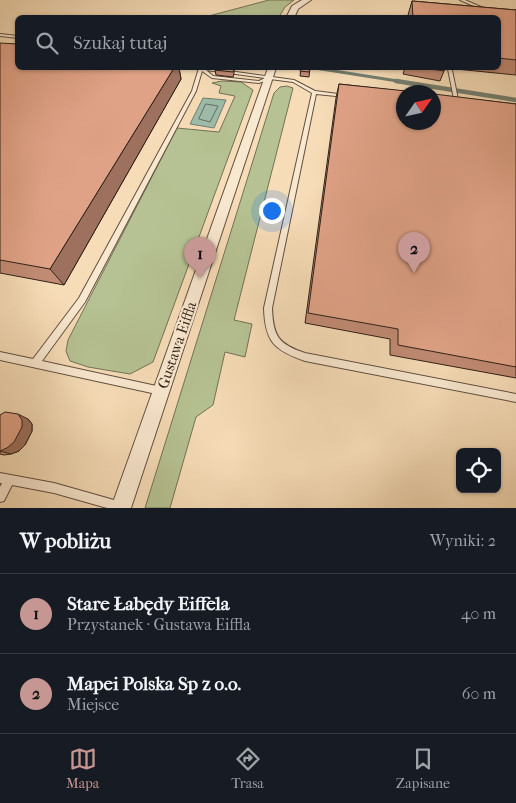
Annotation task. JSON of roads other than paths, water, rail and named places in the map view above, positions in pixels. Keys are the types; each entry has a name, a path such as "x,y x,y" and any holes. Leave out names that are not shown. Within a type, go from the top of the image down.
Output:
{"street":[{"path":"292,15 295,8 307,0"},
{"name":"Gustawa Eiffla","path":"121,507 270,73"}],"lane":[{"path":"462,0 489,11"},
{"path":"0,35 15,37"},
{"path":"35,363 82,300 194,91 200,70"},
{"path":"203,70 212,77 259,82 270,73 314,92 350,96"},
{"path":"450,70 459,107 450,106"},
{"path":"314,92 268,308 268,324 274,339 286,351 305,357 516,398"},
{"path":"0,356 161,391"},
{"path":"0,497 4,479 54,488 121,507"}],"water":[{"path":"203,98 226,100 214,128 190,124"}],"waterway":[{"path":"328,70 404,82"},
{"path":"396,81 516,100"}],"place":[{"name":"Mapei Polska Sp z o.o.","path":"414,273"},
{"name":"Stare Łabędy Eiffela","path":"200,278"}]}
